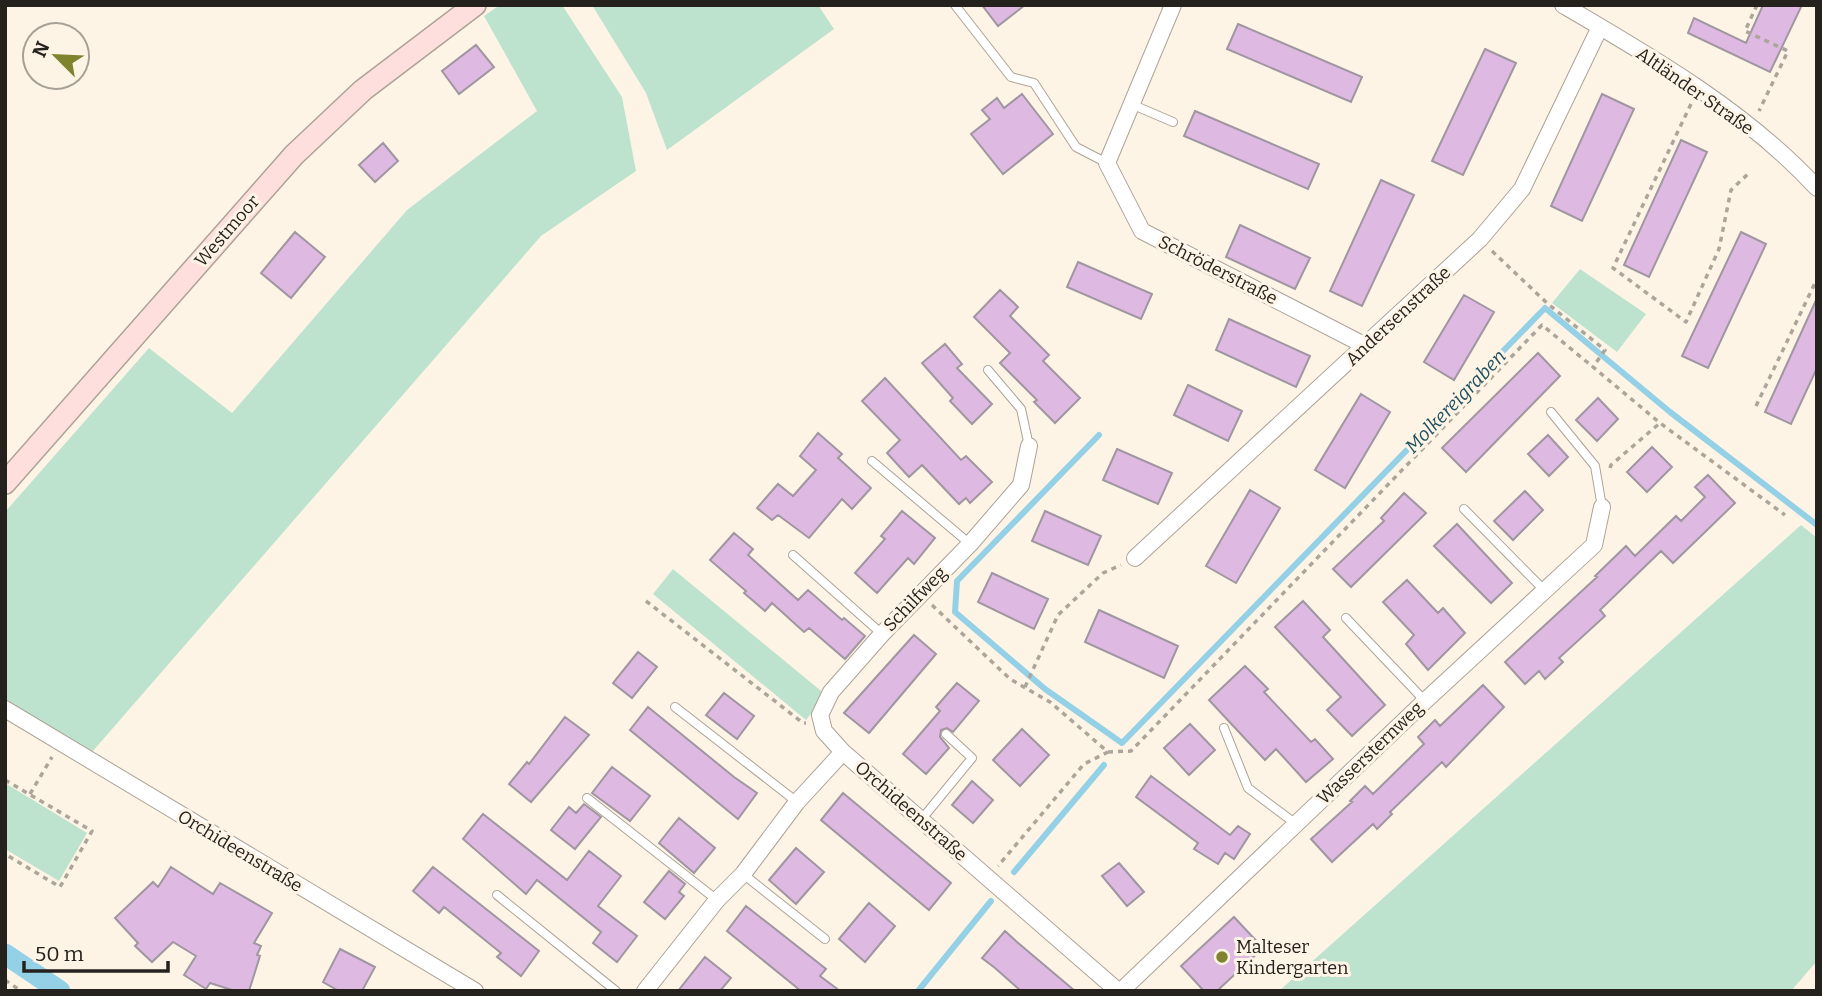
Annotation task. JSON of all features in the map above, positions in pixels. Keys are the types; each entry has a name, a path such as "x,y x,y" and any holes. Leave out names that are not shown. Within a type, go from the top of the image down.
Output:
{"street":[{"name":"Westmoor","path":"5,483 294,155 363,90 475,5"},
{"path":"1107,163 1173,5"},
{"name":"Altländer Straße","path":"1566,6 1698,89 1774,146 1817,188"},
{"name":"Andersenstraße","path":"1135,558 1480,239 1522,189 1600,27"},
{"name":"Schröderstraße","path":"1107,163 1142,231 1366,346"},
{"name":"Schilfweg","path":"822,723 820,715 831,692 920,593 970,544 1021,485 1029,446"},
{"name":"Wassersternweg","path":"1119,991 1594,545 1602,507"},
{"name":"Orchideenstraße","path":"5,709 475,991"},
{"path":"822,723 824,731 843,752"},
{"name":"Orchideenstraße","path":"648,989 717,900 743,874 797,802 843,752 1119,991"}],"lane":[{"path":"955,5 1011,77 1034,83 1076,147 1107,163"},
{"path":"1131,104 1173,122"},
{"path":"988,370 1021,409 1029,446"},
{"path":"1551,412 1595,466 1602,507"},
{"path":"872,461 970,544"},
{"path":"1464,509 1544,590"},
{"path":"793,555 882,634"},
{"path":"1346,618 1425,701"},
{"path":"676,707 797,802"},
{"path":"1224,728 1248,788 1296,824"},
{"path":"921,820 972,758 946,734"},
{"path":"587,798 717,900"},
{"path":"743,874 825,939"},
{"path":"498,895 616,991"}],"path":[{"path":"1751,129 1788,51 1745,31 1757,5"},
{"path":"1698,89 1613,268 1686,323 1719,249 1731,190 1749,173"},
{"path":"1480,239 1538,296 1605,350 1594,365"},
{"path":"1756,406 1817,279"},
{"path":"988,878 1084,764 1108,752 1131,751 1542,325 1594,365 1660,423 1785,516"},
{"path":"1608,476 1611,465 1660,423"},
{"path":"1026,687 1058,615 1103,573 1135,558"},
{"path":"920,593 1010,679 1050,702 1108,752"},
{"path":"646,601 803,723 822,723"},
{"path":"30,794 53,754"},
{"path":"5,780 92,831 60,887 5,854"},
{"path":"5,980 21,991"}],"green space":[{"path":"500,5 562,5 622,97 636,171 541,236 86,759 5,702 5,512 149,348 232,413 407,210 537,111 484,16"},
{"path":"592,5 818,5 834,29 667,150 646,93"},
{"path":"1580,269 1646,314 1617,352 1552,303"},
{"path":"1801,525 1817,538 1817,961 1791,991 1279,991"},
{"path":"673,569 826,695 806,720 653,594"},
{"path":"5,783 87,833 59,881 5,849"}],"building":[{"path":"982,5 1025,5 998,26"},
{"path":"1763,5 1802,5 1770,72 1688,33 1694,18 1746,43"},
{"path":"1238,24 1362,77 1351,102 1227,49"},
{"path":"476,45 494,67 459,94 442,71"},
{"path":"1485,49 1516,63 1463,175 1432,161"},
{"path":"1022,94 1053,134 1003,174 971,134 990,119 982,110 997,98 1004,108"},
{"path":"1602,94 1634,109 1582,221 1551,206"},
{"path":"1195,111 1319,164 1308,189 1184,136"},
{"path":"1681,140 1707,152 1649,277 1624,265"},
{"path":"383,143 398,161 375,182 359,165"},
{"path":"1381,180 1414,195 1362,306 1330,291"},
{"path":"1240,225 1310,258 1295,289 1226,257"},
{"path":"295,232 325,257 291,298 261,273"},
{"path":"1741,232 1766,244 1708,368 1682,356"},
{"path":"1078,262 1152,294 1141,319 1067,287"},
{"path":"1000,290 1018,307 1010,316 1049,355 1043,361 1080,398 1055,423 1034,402 1037,400 1000,363 1010,353 974,317"},
{"path":"1464,295 1494,312 1454,380 1424,362"},
{"path":"1817,298 1817,368 1791,424 1765,412"},
{"path":"1229,319 1310,356 1296,387 1216,350"},
{"path":"945,344 962,364 957,368 992,404 972,424 950,401 953,398 922,363"},
{"path":"1538,353 1560,376 1466,472 1442,448"},
{"path":"885,378 961,460 966,456 992,482 970,503 966,498 959,504 922,465 909,477 887,453 900,440 862,401"},
{"path":"1188,385 1242,411 1228,441 1174,415"},
{"path":"1361,394 1390,412 1345,488 1315,470"},
{"path":"1598,398 1618,419 1597,441 1576,420"},
{"path":"818,433 842,454 838,458 871,488 852,509 842,499 809,538 778,515 772,520 757,508 778,484 793,496 816,470 800,456"},
{"path":"1548,435 1568,457 1549,476 1528,454"},
{"path":"1652,447 1672,467 1647,492 1627,472"},
{"path":"1117,449 1172,473 1158,504 1103,480"},
{"path":"1708,475 1735,503 1673,563 1661,551 1600,610 1605,616 1559,658 1563,662 1545,679 1539,671 1525,684 1505,662 1597,577 1595,576 1626,546 1635,556 1676,516 1681,521 1705,497 1695,487"},
{"path":"1250,490 1280,508 1236,583 1206,566"},
{"path":"1525,491 1543,510 1513,540 1494,521"},
{"path":"1404,493 1426,513 1351,587 1333,569 1384,521 1381,518"},
{"path":"902,511 935,538 914,564 908,558 877,593 855,573 885,539 881,536"},
{"path":"1045,511 1101,536 1088,565 1032,541"},
{"path":"1457,524 1512,583 1491,603 1434,546"},
{"path":"734,533 753,549 748,555 798,600 808,590 865,636 845,659 809,628 804,632 772,603 765,611 710,560"},
{"path":"992,573 1048,599 1034,629 978,602"},
{"path":"1407,580 1438,613 1443,608 1465,633 1428,670 1406,644 1414,635 1383,602"},
{"path":"1303,601 1330,630 1323,637 1385,705 1352,736 1327,710 1341,697 1275,627"},
{"path":"1099,610 1178,646 1164,678 1085,642"},
{"path":"914,635 936,654 869,733 844,713"},
{"path":"638,652 657,667 632,698 613,683"},
{"path":"1245,666 1268,689 1264,692 1311,742 1315,739 1333,759 1306,782 1276,749 1265,760 1209,700"},
{"path":"957,683 979,701 953,732 947,728 941,730 940,737 949,748 926,774 903,754 940,711 936,707"},
{"path":"1483,685 1504,707 1446,767 1442,762 1390,812 1392,814 1377,829 1373,824 1332,862 1311,839 1352,802 1350,801 1365,786 1373,794 1424,744 1418,737 1435,720 1440,726"},
{"path":"724,693 754,716 737,739 706,715"},
{"path":"648,707 757,793 738,819 630,730"},
{"path":"565,717 589,735 531,802 509,784 527,762 529,764"},
{"path":"1190,724 1215,750 1189,775 1164,748"},
{"path":"1022,729 1049,755 1020,786 993,760"},
{"path":"612,767 650,796 630,821 592,793"},
{"path":"1151,776 1230,835 1238,826 1250,834 1234,859 1225,853 1218,864 1194,849 1198,843 1136,797"},
{"path":"972,781 993,800 973,823 952,805"},
{"path":"843,793 951,883 929,910 821,820"},
{"path":"584,804 601,817 575,849 551,830 569,807 576,813"},
{"path":"483,814 567,880 589,851 621,876 598,906 637,936 617,962 593,943 601,932 537,880 526,894 463,839"},
{"path":"679,818 715,848 694,873 659,843"},
{"path":"796,848 824,872 796,904 769,880"},
{"path":"1119,863 1144,892 1127,906 1102,876"},
{"path":"171,867 213,894 220,883 272,913 254,943 261,946 257,955 260,956 249,991 235,991 210,983 206,989 184,975 196,956 173,942 152,962 135,946 138,943 115,918 153,882 158,887"},
{"path":"433,867 539,951 521,976 497,957 501,953 444,907 439,913 413,891"},
{"path":"669,871 685,884 679,892 684,896 665,919 644,902"},
{"path":"869,903 895,926 865,962 839,939"},
{"path":"746,906 826,969 820,976 840,991 801,991 727,931"},
{"name":"Malteser Kindergarten","path":"1234,917 1263,948 1217,991 1204,991 1181,966"},
{"path":"1005,931 1075,991 1021,991 982,958"},
{"path":"340,949 375,967 362,991 339,991 323,982"},
{"path":"705,957 731,978 720,991 678,991"}],"waterway":[{"name":"Molkereigraben","path":"1099,435 957,581 955,612 1045,689 1122,743 1545,308 1670,412 1817,525"},
{"name":"Molkereigraben","path":"1014,872 1104,765"},
{"name":"Molkereigraben","path":"918,991 991,901"},
{"path":"5,954 60,991"}],"place":[{"name":"Malteser Kindergarten","path":"1222,957"}]}
